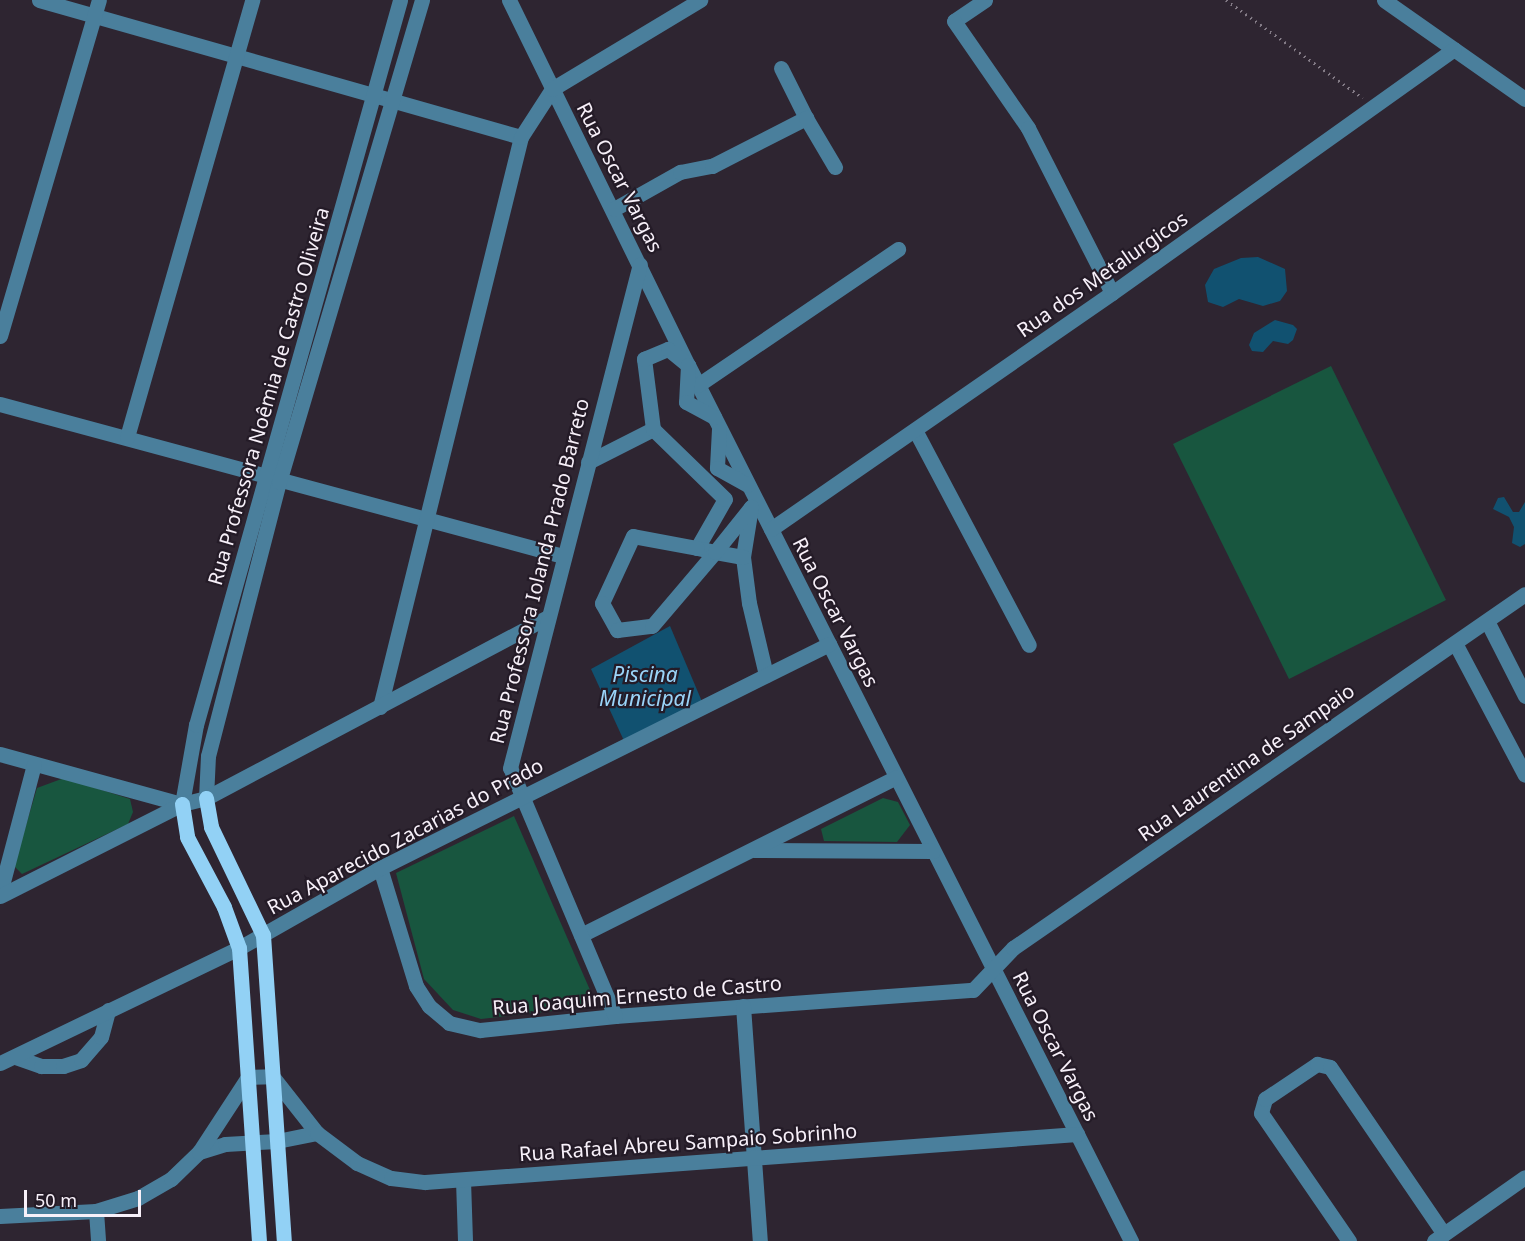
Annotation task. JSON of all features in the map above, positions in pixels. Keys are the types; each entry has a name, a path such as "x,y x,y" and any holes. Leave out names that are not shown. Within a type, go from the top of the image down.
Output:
{"main road":[{"path":"206,798 211,827 263,934 284,1241"},
{"path":"182,804 187,837 224,907 238,948 259,1241"}],"street":[{"path":"39,0 97,7 236,58 521,137"},
{"path":"127,437 252,0"},
{"name":"Rua Professora Noêmia de Castro Oliveira","path":"206,798 208,756 273,480 400,0"},
{"name":"Rua Professora Noêmia de Castro Oliveira","path":"182,804 196,724 393,102 422,0"},
{"name":"Rua Oscar Vargas","path":"509,0 614,209 751,496 771,529 1131,1241"},
{"path":"380,707 429,521 521,137 552,89 700,0"},
{"path":"985,0 954,21 1028,128 1112,293"},
{"path":"1384,0 1525,99"},
{"path":"0,336 97,7"},
{"name":"Rua dos Metalurgicos","path":"771,529 1112,293 1454,49"},
{"path":"781,68 806,118 835,167"},
{"path":"614,209 680,172 712,166 806,118"},
{"path":"698,385 898,249"},
{"name":"Rua Professora Iolanda Prado Barreto","path":"615,1016 510,768 640,264"},
{"path":"697,548 725,499 653,429 644,359 668,349 687,365 686,402 716,422"},
{"path":"0,404 127,437 273,480 563,556"},
{"path":"588,462 653,429"},
{"path":"915,430 1029,645"},
{"path":"743,557 715,552 633,536 602,603 617,630 652,626 715,552 751,496"},
{"path":"751,496 743,557 749,603 766,675"},
{"name":"Rua Laurentina de Sampaio","path":"993,969 1023,941 1525,594"},
{"path":"0,895 182,804 206,798 548,617"},
{"path":"1487,621 1525,696"},
{"path":"1455,643 1525,775"},
{"name":"Rua Aparecido Zacarias do Prado","path":"0,1064 238,948 380,868 829,644"},
{"path":"0,754 182,804"},
{"path":"0,895 34,764"},
{"path":"581,935 896,777"},
{"path":"751,850 933,851"},
{"name":"Rua Joaquim Ernesto de Castro","path":"380,868 416,986 429,1006 449,1023 480,1030 615,1016 973,990 993,969"},
{"path":"743,1006 760,1241"},
{"path":"15,1057 41,1066 63,1066 81,1060 101,1037 108,1010"},
{"path":"1349,1241 1262,1113 1265,1099 1317,1064 1330,1067 1439,1238 1525,1177"},
{"path":"0,1216 96,1211 138,1198 171,1179 199,1152 248,1077 272,1076"},
{"name":"Rua Rafael Abreu Sampaio Sobrinho","path":"272,1076 317,1133 357,1163 391,1178 424,1182 1077,1134"},
{"path":"199,1152 225,1144 277,1141 317,1133"},
{"path":"463,1180 465,1241"},
{"path":"96,1211 98,1241"}],"path":[{"path":"1226,0 1374,106"}],"green space":[{"path":"1331,366 1446,600 1289,679 1173,444"},
{"path":"64,778 130,799 133,812 128,824 22,874 14,866 37,788"},
{"path":"883,798 898,802 910,825 897,842 824,841 821,829"},
{"path":"514,816 597,1006 481,1019 453,1010 424,979 396,873"}],"water":[{"path":"1258,257 1285,269 1287,291 1280,301 1263,306 1239,299 1223,307 1208,302 1205,285 1214,269 1241,258"},
{"path":"1275,320 1293,325 1297,329 1293,340 1288,344 1273,341 1263,352 1252,351 1249,345 1254,333"},
{"path":"1504,497 1513,512 1519,512 1525,502 1525,544 1520,547 1512,543 1514,527 1509,517 1493,509 1498,498"},
{"name":"Piscina Municipal","path":"670,626 703,704 625,743 591,669"}]}
